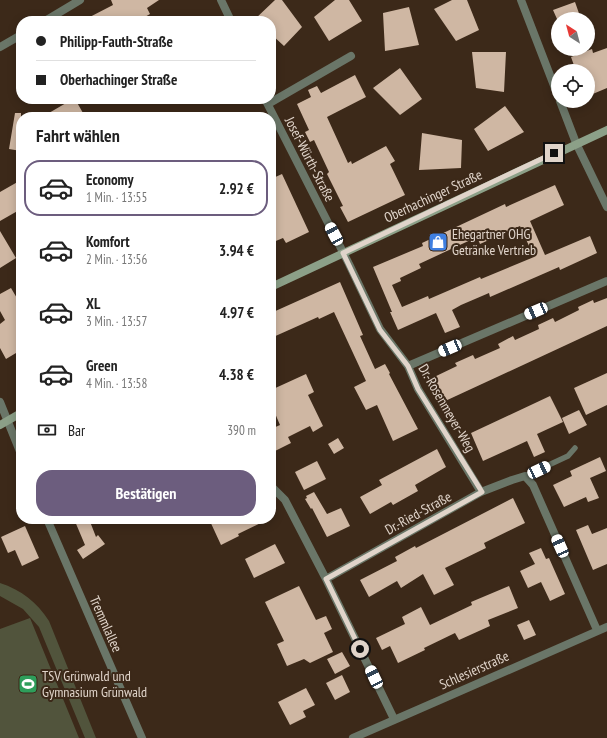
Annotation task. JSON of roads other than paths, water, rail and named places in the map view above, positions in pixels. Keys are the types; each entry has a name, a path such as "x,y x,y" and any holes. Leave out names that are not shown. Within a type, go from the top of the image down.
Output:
{"main road":[{"name":"Oberhachinger Straße","path":"276,284 576,143 607,130"},
{"path":"0,425 16,416"}],"street":[{"path":"53,16 80,0"},
{"path":"221,0 229,16"},
{"path":"521,0 551,78"},
{"path":"0,47 16,38"},
{"path":"276,97 351,56"},
{"path":"563,108 576,143 607,207"},
{"name":"Josef-Würth-Straße","path":"276,120 343,253"},
{"name":"Dr.-Rosenmeyer-Weg","path":"343,253 380,330 408,366 418,389 482,492"},
{"path":"408,366 607,281"},
{"path":"0,402 16,441"},
{"path":"525,476 533,485 597,630"},
{"name":"Dr.-Ried-Straße","path":"326,579 482,492 525,476"},
{"path":"276,491 285,500 326,579 394,719"},
{"name":"Tremmlallee","path":"50,524 142,738"},
{"name":"Schlesierstraße","path":"353,738 597,630 607,627"}],"lane":[{"path":"525,476 568,456 575,448"}],"place":[{"name":"Ehegartner OHG Getränke Vertrieb","path":"438,242"},
{"name":"TSV Grünwald und Gymnasium Grünwald","path":"28,684"}]}
